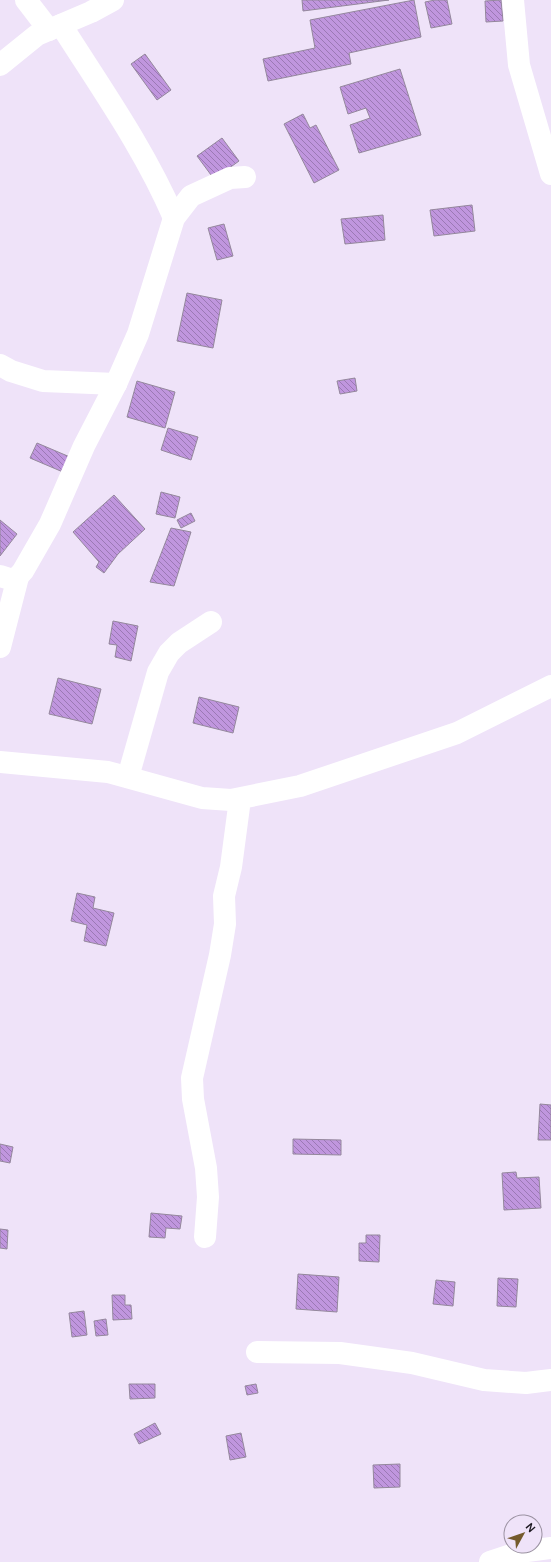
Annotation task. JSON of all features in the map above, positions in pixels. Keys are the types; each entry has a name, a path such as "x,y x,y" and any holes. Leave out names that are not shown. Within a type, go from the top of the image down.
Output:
{"street":[{"path":"26,0 55,28 121,118 166,198 174,218"},
{"path":"0,65 37,36 91,12 113,0"},
{"path":"513,0 519,65 550,167"},
{"path":"0,647 9,576 23,571 50,524 84,446 116,384 138,334 174,218 192,196 230,178 245,177"},
{"path":"0,365 11,371 43,380 116,384"},
{"path":"128,777 158,672 168,653 179,643 211,622"},
{"path":"0,762 108,772 202,798 231,800 240,799 300,786 457,733 551,686"},
{"path":"205,1237 208,1198 206,1168 194,1104 192,1078 220,955 225,924 224,896 231,867 240,799"},
{"path":"257,1352 340,1353 412,1363 484,1380 526,1383 551,1380"},
{"path":"490,1562 520,1552 551,1548"}],"building":[{"path":"302,0 389,0 303,11"},
{"path":"414,0 421,37 349,53 351,64 268,81 263,59 315,48 310,20"},
{"path":"447,0 452,24 431,28 425,2"},
{"path":"501,0 503,21 486,22 485,1"},
{"path":"145,54 171,90 157,100 131,64"},
{"path":"400,69 421,135 359,153 350,125 370,118 366,108 348,114 340,87"},
{"path":"303,114 310,128 316,125 339,170 314,183 284,124"},
{"path":"222,138 239,161 214,179 197,156"},
{"path":"472,205 475,231 434,236 430,210"},
{"path":"383,215 385,240 345,244 341,219"},
{"path":"224,224 233,256 217,260 208,228"},
{"path":"187,293 222,300 213,348 177,341"},
{"path":"355,378 357,391 340,394 337,381"},
{"path":"137,381 175,392 165,428 127,417"},
{"path":"168,428 198,437 191,460 161,450"},
{"path":"37,443 77,460 70,475 30,458"},
{"path":"161,492 180,497 175,518 156,514"},
{"path":"114,495 145,529 118,554 104,573 96,567 99,562 73,532"},
{"path":"191,513 195,521 181,528 177,520"},
{"path":"0,520 17,534 0,556"},
{"path":"171,528 191,532 174,586 150,582"},
{"path":"113,621 138,626 131,661 115,657 117,645 109,644"},
{"path":"58,678 101,689 92,724 49,714"},
{"path":"199,697 239,707 233,733 193,723"},
{"path":"77,893 95,897 93,908 114,913 106,946 84,941 87,925 71,921"},
{"path":"540,1104 551,1105 551,1140 538,1140"},
{"path":"293,1139 341,1140 341,1155 293,1154"},
{"path":"0,1144 13,1147 10,1163 0,1161"},
{"path":"516,1172 517,1178 539,1177 541,1208 504,1210 502,1173"},
{"path":"151,1213 182,1216 180,1229 166,1228 165,1238 149,1237"},
{"path":"0,1229 8,1230 7,1249 0,1248"},
{"path":"366,1235 380,1235 379,1262 359,1261 359,1243 366,1243"},
{"path":"298,1274 339,1277 337,1312 296,1309"},
{"path":"498,1278 518,1279 516,1307 497,1306"},
{"path":"436,1280 455,1282 453,1306 433,1304"},
{"path":"112,1295 125,1295 125,1305 131,1305 132,1319 113,1320"},
{"path":"84,1311 87,1335 72,1337 69,1313"},
{"path":"106,1319 108,1335 96,1336 94,1321"},
{"path":"129,1384 155,1384 155,1398 130,1399"},
{"path":"256,1384 258,1393 247,1395 245,1386"},
{"path":"155,1423 161,1434 139,1444 134,1434"},
{"path":"241,1433 246,1457 230,1460 226,1436"},
{"path":"400,1464 400,1487 374,1488 373,1465"}]}
